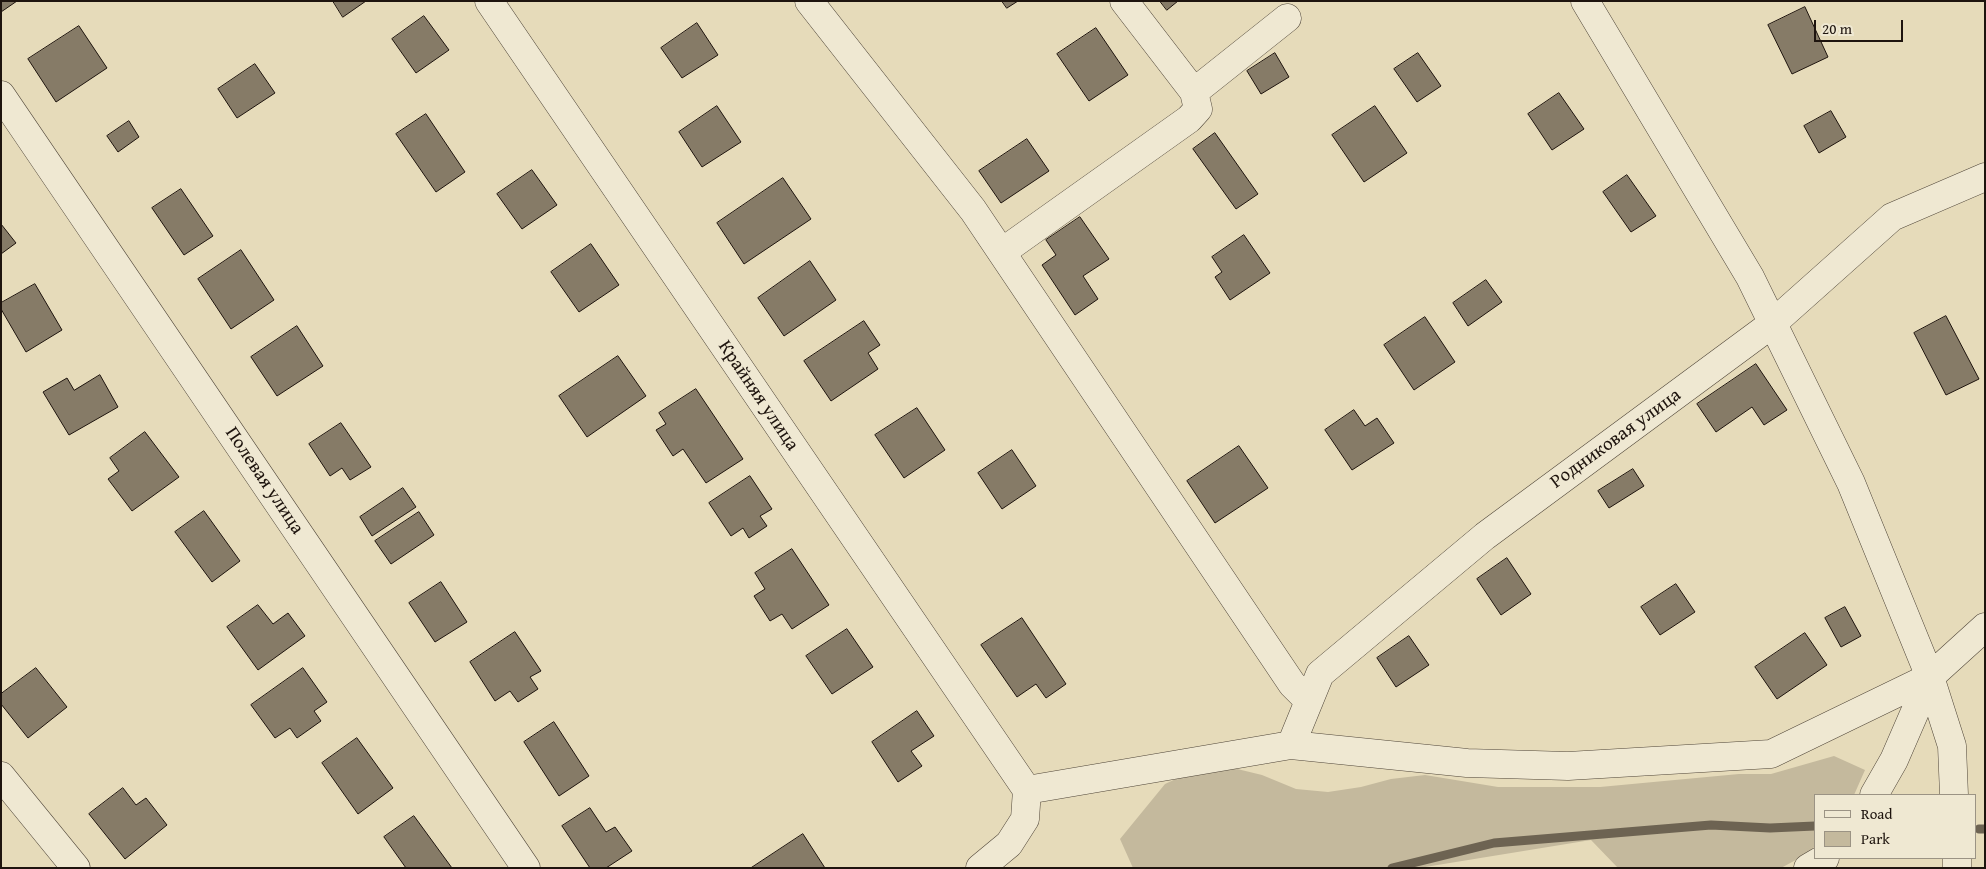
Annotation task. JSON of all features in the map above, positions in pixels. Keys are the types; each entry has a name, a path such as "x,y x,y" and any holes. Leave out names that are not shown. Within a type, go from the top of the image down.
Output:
{"street":[{"name":"Крайняя улица","path":"489,1 1027,790"},
{"path":"809,1 973,210 1292,684 1309,701"},
{"path":"1002,252 1189,119 1198,109 1194,92 1124,1"},
{"path":"1585,1 1750,277 1851,483 1930,677 1952,746 1954,794"},
{"path":"1194,92 1287,18"},
{"name":"Полевая улица","path":"1,95 526,868"},
{"name":"Родниковая улица","path":"1291,745 1320,674 1485,536 1772,324 1892,217 1985,176"},
{"path":"980,868 1009,844 1025,819 1027,790 1291,745 1467,763 1568,766 1771,754 1930,677 1985,627"},
{"path":"1875,794 1894,760 1930,677"},
{"path":"1,776 76,868"},
{"path":"1808,868 1823,859"}],"green space":[{"path":"1834,756 1865,770 1854,794 1814,794 1814,847 1805,855 1781,868 1618,868 1591,840 1419,868 1133,868 1120,839 1165,784 1193,771 1225,766 1262,775 1296,789 1328,792 1361,787 1391,779 1425,775 1498,787 1600,787 1739,774 1771,774"}],"building":[{"path":"1,1 17,1 1,12"},
{"path":"333,1 366,1 343,17"},
{"path":"1002,1 1018,1 1007,8"},
{"path":"1160,1 1178,1 1167,10"},
{"path":"1805,7 1828,57 1792,74 1768,25"},
{"path":"424,16 449,50 416,73 392,39"},
{"path":"697,23 718,55 682,78 661,48"},
{"path":"79,26 107,68 56,102 28,59"},
{"path":"1096,28 1128,75 1089,101 1057,54"},
{"path":"1275,53 1289,77 1261,94 1247,71"},
{"path":"1418,53 1441,86 1417,102 1394,69"},
{"path":"255,64 275,93 237,118 218,89"},
{"path":"1559,93 1584,129 1552,150 1528,114"},
{"path":"717,106 741,142 702,167 679,132"},
{"path":"1375,106 1407,153 1364,182 1332,135"},
{"path":"1831,111 1846,137 1819,153 1804,126"},
{"path":"426,114 465,172 436,192 396,134"},
{"path":"129,121 139,137 118,152 107,136"},
{"path":"1215,133 1258,194 1236,209 1193,149"},
{"path":"1027,139 1049,171 1001,203 979,171"},
{"path":"532,170 557,205 522,229 497,194"},
{"path":"1627,175 1656,216 1631,232 1603,192"},
{"path":"783,178 811,219 744,264 717,223"},
{"path":"181,189 213,236 184,255 152,208"},
{"path":"1080,217 1109,259 1083,276 1098,299 1075,315 1042,265 1056,255 1046,240"},
{"path":"1,224 16,243 1,254"},
{"path":"1244,235 1270,273 1230,300 1215,277 1222,272 1212,257"},
{"path":"591,244 619,285 579,312 551,272"},
{"path":"241,250 274,300 231,329 198,279"},
{"path":"810,261 836,300 784,336 758,298"},
{"path":"1486,280 1502,302 1468,326 1453,303"},
{"path":"35,284 62,330 26,352 1,309 1,303"},
{"path":"1946,316 1979,379 1946,395 1914,333"},
{"path":"1425,317 1455,362 1414,390 1384,345"},
{"path":"864,321 880,345 868,353 878,369 831,401 804,361"},
{"path":"297,326 323,366 277,396 251,357"},
{"path":"618,356 646,396 587,437 559,396"},
{"path":"1756,364 1787,410 1764,425 1752,407 1716,432 1697,404"},
{"path":"100,375 118,407 69,435 43,392 67,378 74,390"},
{"path":"696,389 743,459 706,483 683,449 673,456 656,430 666,424 659,413"},
{"path":"917,408 945,450 904,478 875,435"},
{"path":"1354,410 1365,426 1377,418 1394,443 1352,470 1325,430"},
{"path":"341,423 371,467 350,480 342,468 330,476 309,444"},
{"path":"145,432 179,477 132,511 108,479 119,471 110,458"},
{"path":"1239,446 1268,488 1215,523 1187,481"},
{"path":"1012,450 1036,486 1002,509 978,473"},
{"path":"1633,469 1644,486 1609,508 1598,491"},
{"path":"750,476 772,509 760,516 767,526 749,538 743,528 731,536 709,503"},
{"path":"403,488 416,507 372,536 360,517"},
{"path":"204,511 240,561 212,582 175,532"},
{"path":"419,512 434,535 391,564 375,541"},
{"path":"792,549 829,605 792,629 782,614 770,621 754,596 765,589 755,573"},
{"path":"1507,558 1531,594 1501,615 1477,579"},
{"path":"441,582 467,622 435,642 409,603"},
{"path":"1676,584 1695,612 1660,635 1641,607"},
{"path":"258,605 273,624 288,613 305,636 258,670 227,627"},
{"path":"1845,607 1861,636 1841,647 1825,618"},
{"path":"1022,618 1066,684 1046,698 1036,684 1017,697 981,645"},
{"path":"847,629 873,667 832,694 806,656"},
{"path":"515,632 541,671 530,677 538,689 518,702 510,691 495,701 470,662"},
{"path":"1805,633 1827,665 1777,699 1755,667"},
{"path":"1409,636 1429,665 1396,687 1377,658"},
{"path":"36,668 67,707 28,738 1,704 1,694"},
{"path":"303,668 327,702 314,711 321,721 297,738 290,728 275,738 251,705"},
{"path":"917,711 934,736 911,751 922,766 898,782 872,742"},
{"path":"554,722 589,776 559,796 524,742"},
{"path":"357,738 393,788 358,814 322,763"},
{"path":"123,788 136,805 146,798 167,825 125,859 89,814"},
{"path":"590,808 606,832 615,827 632,851 606,868 590,868 562,826"},
{"path":"414,816 452,868 406,868 384,837"},
{"path":"803,834 825,868 751,868"}],"waterway":[{"path":"1392,868 1494,843 1711,825 1770,828 1814,826"},
{"path":"1979,829 1985,829"}]}
